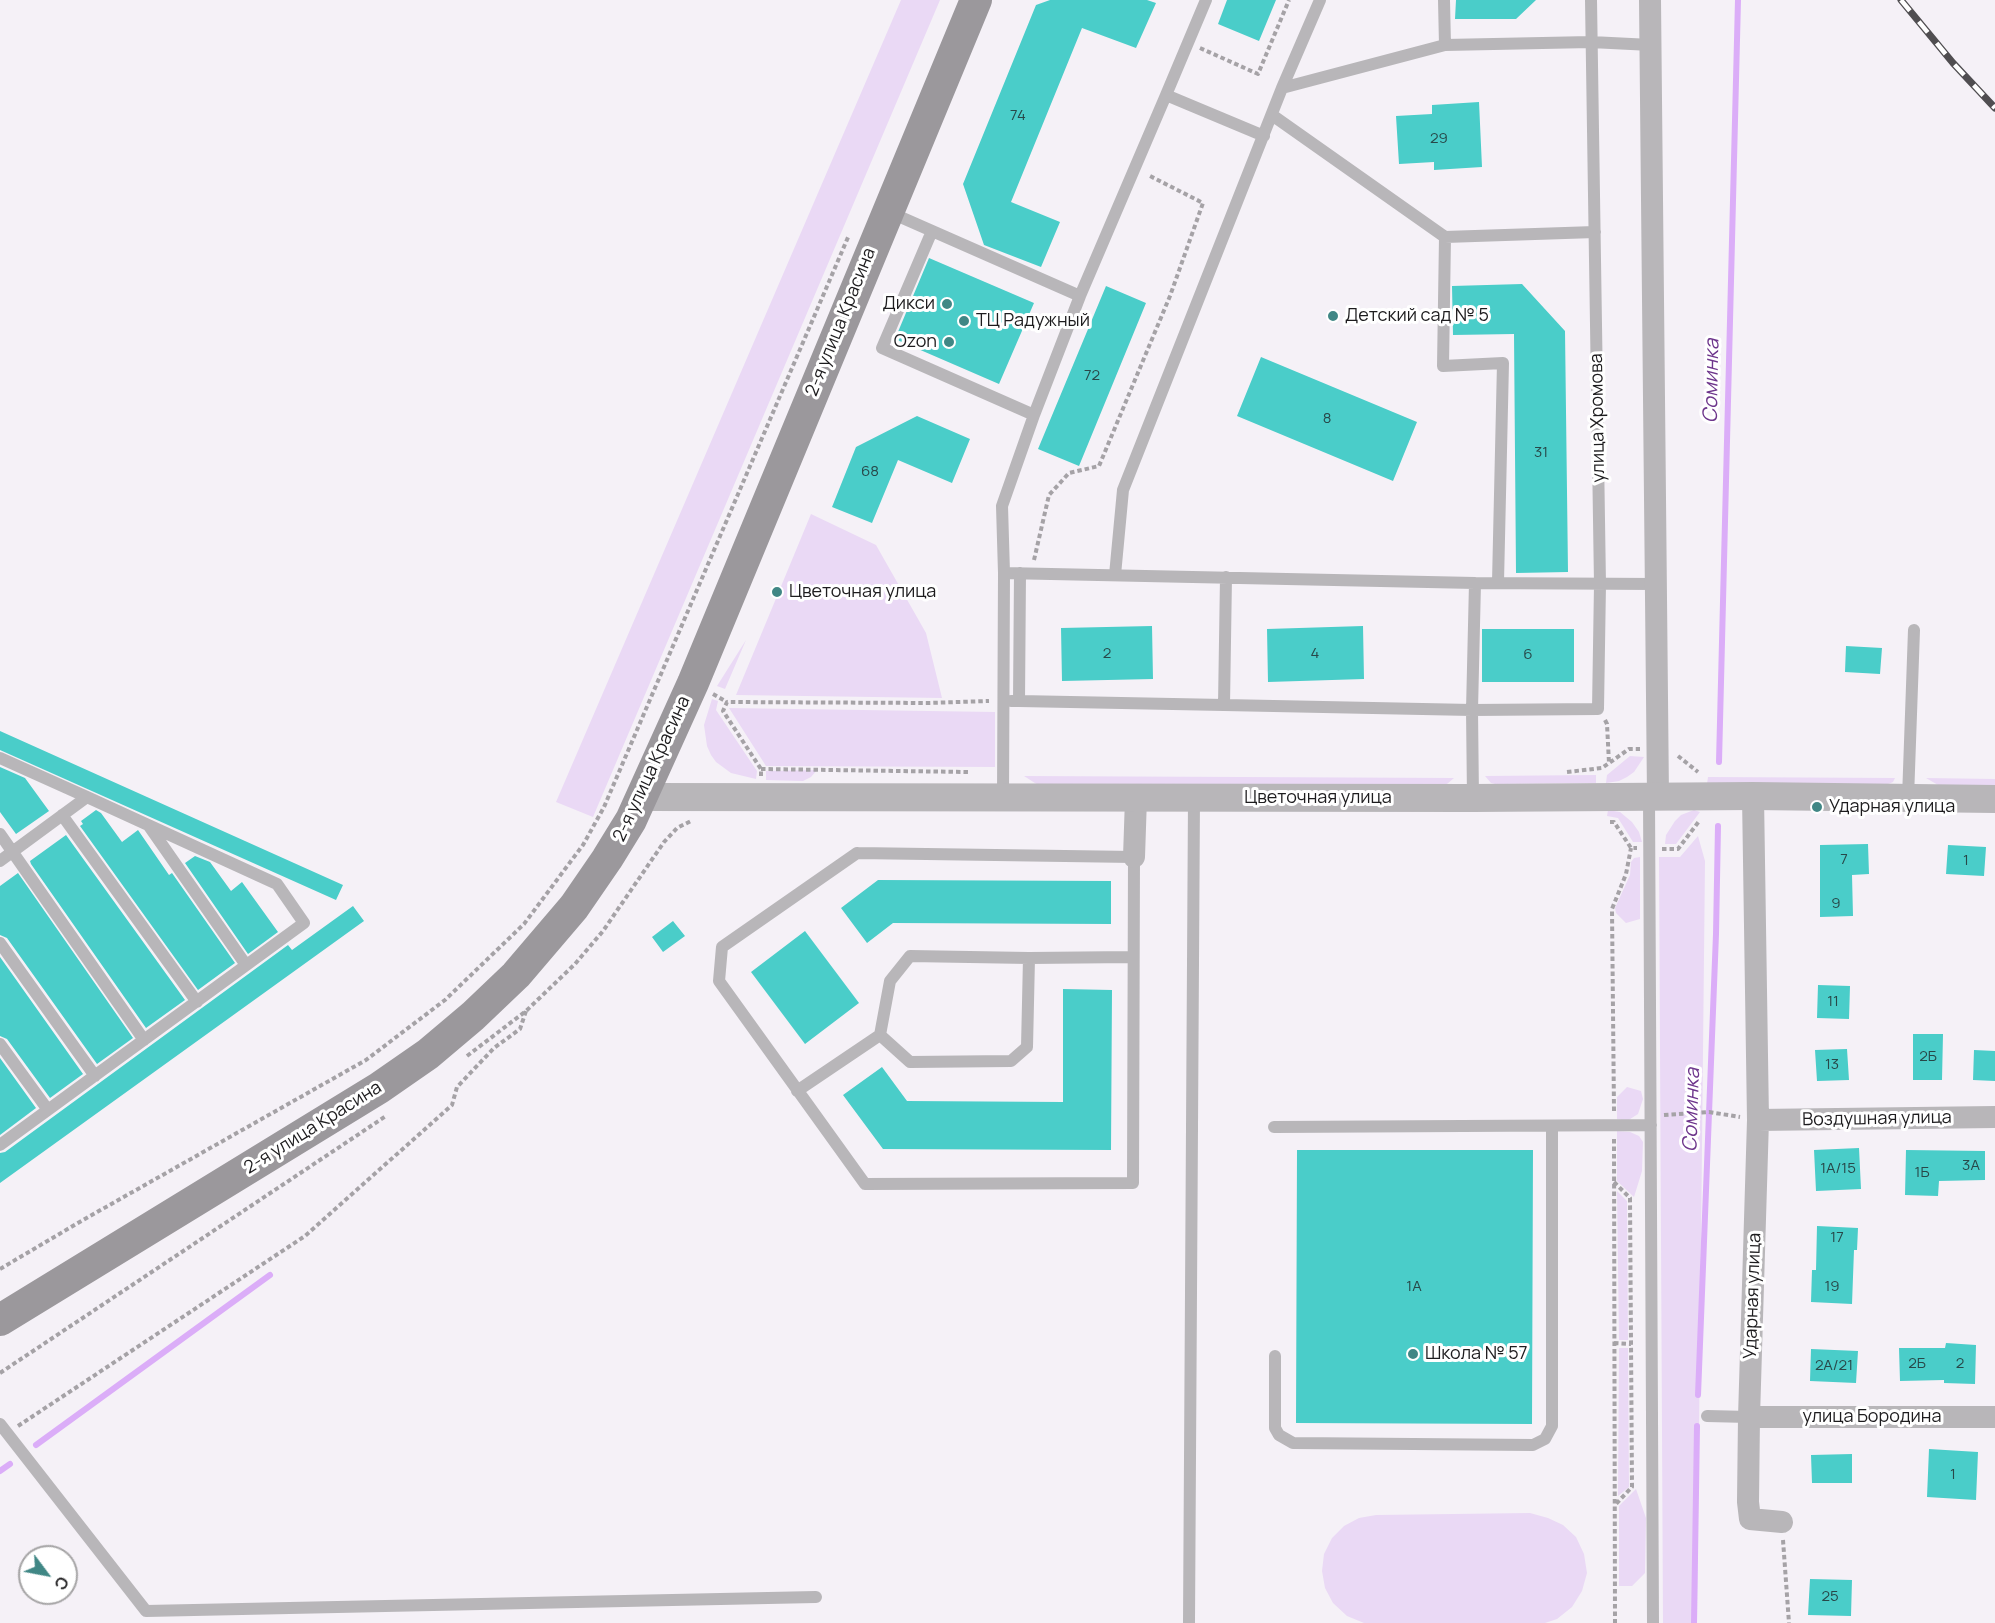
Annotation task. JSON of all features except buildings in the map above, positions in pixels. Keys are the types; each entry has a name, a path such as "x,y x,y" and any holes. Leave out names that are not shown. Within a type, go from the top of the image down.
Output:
{"main road":[{"name":"2-я улица Красина","path":"0,1320 379,1088 451,1036 516,975 556,930 608,859 641,797 693,682 886,212 976,0"}],"street":[{"path":"1650,0 1658,749 1653,796"},
{"name":"Цветочная улица","path":"641,797 760,797 1003,784 1136,798 1753,796 1995,799"},
{"name":"Ударная улица","path":"1753,796 1758,1120 1748,1502 1750,1519 1782,1522"},
{"path":"1134,857 1136,798"},
{"name":"Воздушная улица","path":"1758,1120 1995,1118"},
{"name":"улица Бородина","path":"1749,1417 1995,1417"}],"lane":[{"path":"1003,784 1002,506 1080,296 1206,0"},
{"path":"1115,575 1123,490 1282,88 1320,0"},
{"path":"1444,0 1445,45"},
{"name":"улица Хромова","path":"1472,710 1598,709 1600,584 1591,0"},
{"path":"1282,88 1445,45 1591,42 1651,45"},
{"path":"1166,95 1264,136"},
{"path":"1272,115 1445,237 1594,232"},
{"path":"886,212 1080,296"},
{"path":"932,231 882,348 1034,415"},
{"path":"1445,237 1443,366 1503,363 1498,582"},
{"path":"1004,573 1474,583 1656,584"},
{"path":"1020,701 1025,573"},
{"path":"1224,705 1226,577"},
{"path":"1473,798 1474,583"},
{"path":"1908,798 1914,630"},
{"path":"1004,701 1472,710"},
{"path":"0,758 277,884 304,923 0,1145"},
{"path":"0,861 87,796"},
{"path":"1653,796 1651,1120 1653,1623"},
{"path":"1189,1623 1194,798"},
{"path":"62,815 197,1002"},
{"path":"147,824 246,965"},
{"path":"0,834 144,1040"},
{"path":"857,853 1134,857 1133,1184 865,1184 719,981 722,947 857,853"},
{"path":"0,943 95,1076"},
{"path":"797,1091 880,1035 890,981 910,956 1133,957"},
{"path":"880,1035 910,1062 1011,1061 1027,1047 1029,958"},
{"path":"0,1044 48,1110"},
{"path":"1274,1127 1614,1125 1651,1120"},
{"path":"1275,1356 1275,1428 1279,1435 1293,1443 1533,1445 1545,1439 1552,1426 1552,1125"},
{"path":"1707,1416 1749,1417"},
{"path":"3,1429 147,1611 816,1597"}],"path":[{"path":"1187,43 1258,74 1289,0"},
{"path":"1025,573 1049,495 1069,473 1099,466 1170,296 1203,202 1134,168"},
{"path":"0,1269 366,1060 445,1000 524,924 583,845 604,807 851,231"},
{"path":"760,797 761,769 723,711 727,702 1004,701"},
{"path":"1607,724 1609,763"},
{"path":"1559,772 1602,768 1629,749 1669,749 1704,774"},
{"path":"761,769 1003,784"},
{"path":"1615,1623 1612,909 1626,874 1631,848"},
{"path":"3,1429 305,1236 452,1105 457,1088 494,1048 520,1029 526,1011"},
{"path":"1651,1120 1709,1112 1758,1120"},
{"path":"1614,1182 1630,1198 1632,1487 1615,1505"},
{"path":"1614,1343 1631,1344"},
{"path":"1782,1522 1789,1623"}],"shaded area":[{"path":"901,0 940,0 593,817 556,802"},
{"path":"811,514 876,545 926,633 942,698 736,695"},
{"path":"746,640 725,689 717,686"},
{"path":"712,699 718,701 716,710 757,771 756,779 731,773 716,762 711,755 707,746 704,725"},
{"path":"729,708 995,712 995,767 766,766"},
{"path":"1630,756 1644,757 1634,772 1627,777 1606,783 1607,775"},
{"path":"817,770 803,781 766,780 766,771"},
{"path":"1596,775 1596,783 1495,784 1485,776"},
{"path":"1024,776 1454,778 1447,784 1433,786 1038,785"},
{"path":"1708,777 1895,778 1893,782 1886,785 1707,784"},
{"path":"1926,778 1995,779 1995,786 1938,785"},
{"path":"1608,810 1620,812 1632,822 1642,842 1633,842 1618,818 1607,816"},
{"path":"1694,810 1700,812 1676,844 1665,844 1666,835 1675,821 1681,815"},
{"path":"1698,836 1705,861 1697,1623 1663,1623 1659,857 1680,857"},
{"path":"1640,857 1640,919 1626,923 1616,913 1615,908 1630,875 1631,862 1634,858"},
{"path":"1627,1087 1641,1091 1643,1099 1638,1114 1627,1121 1617,1119 1617,1097"},
{"path":"1617,1131 1630,1132 1639,1136 1643,1142 1642,1171 1634,1197 1617,1181"},
{"path":"1617,1191 1627,1201 1628,1340 1619,1340"},
{"path":"1619,1348 1628,1348 1629,1487 1618,1496"},
{"path":"1636,1489 1646,1518 1645,1573 1632,1586 1619,1586 1619,1506"},
{"path":"1530,1513 1563,1525 1576,1537 1584,1554 1587,1573 1582,1591 1572,1607 1557,1619 1545,1623 1364,1623 1347,1616 1333,1603 1325,1588 1322,1571 1324,1554 1332,1538 1344,1526 1359,1518 1376,1515"}],"waterway":[{"name":"Соминка","path":"1719,762 1738,0"},
{"name":"Соминка","path":"1698,1395 1718,826"},
{"path":"36,1445 270,1275"},
{"name":"Соминка","path":"1694,1623 1697,1426"},
{"path":"0,1471 10,1464"}],"railway":[{"path":"1901,0 1953,63 1995,108"}],"place":[{"name":"Дикси","path":"947,304"},
{"name":"Детский сад № 5","path":"1333,316"},
{"name":"ТЦ Радужный","path":"964,321"},
{"name":"Ozon","path":"949,342"},
{"name":"Цветочная улица","path":"777,592"},
{"name":"Ударная улица","path":"1817,807"},
{"name":"Школа № 57","path":"1413,1354"}]}
